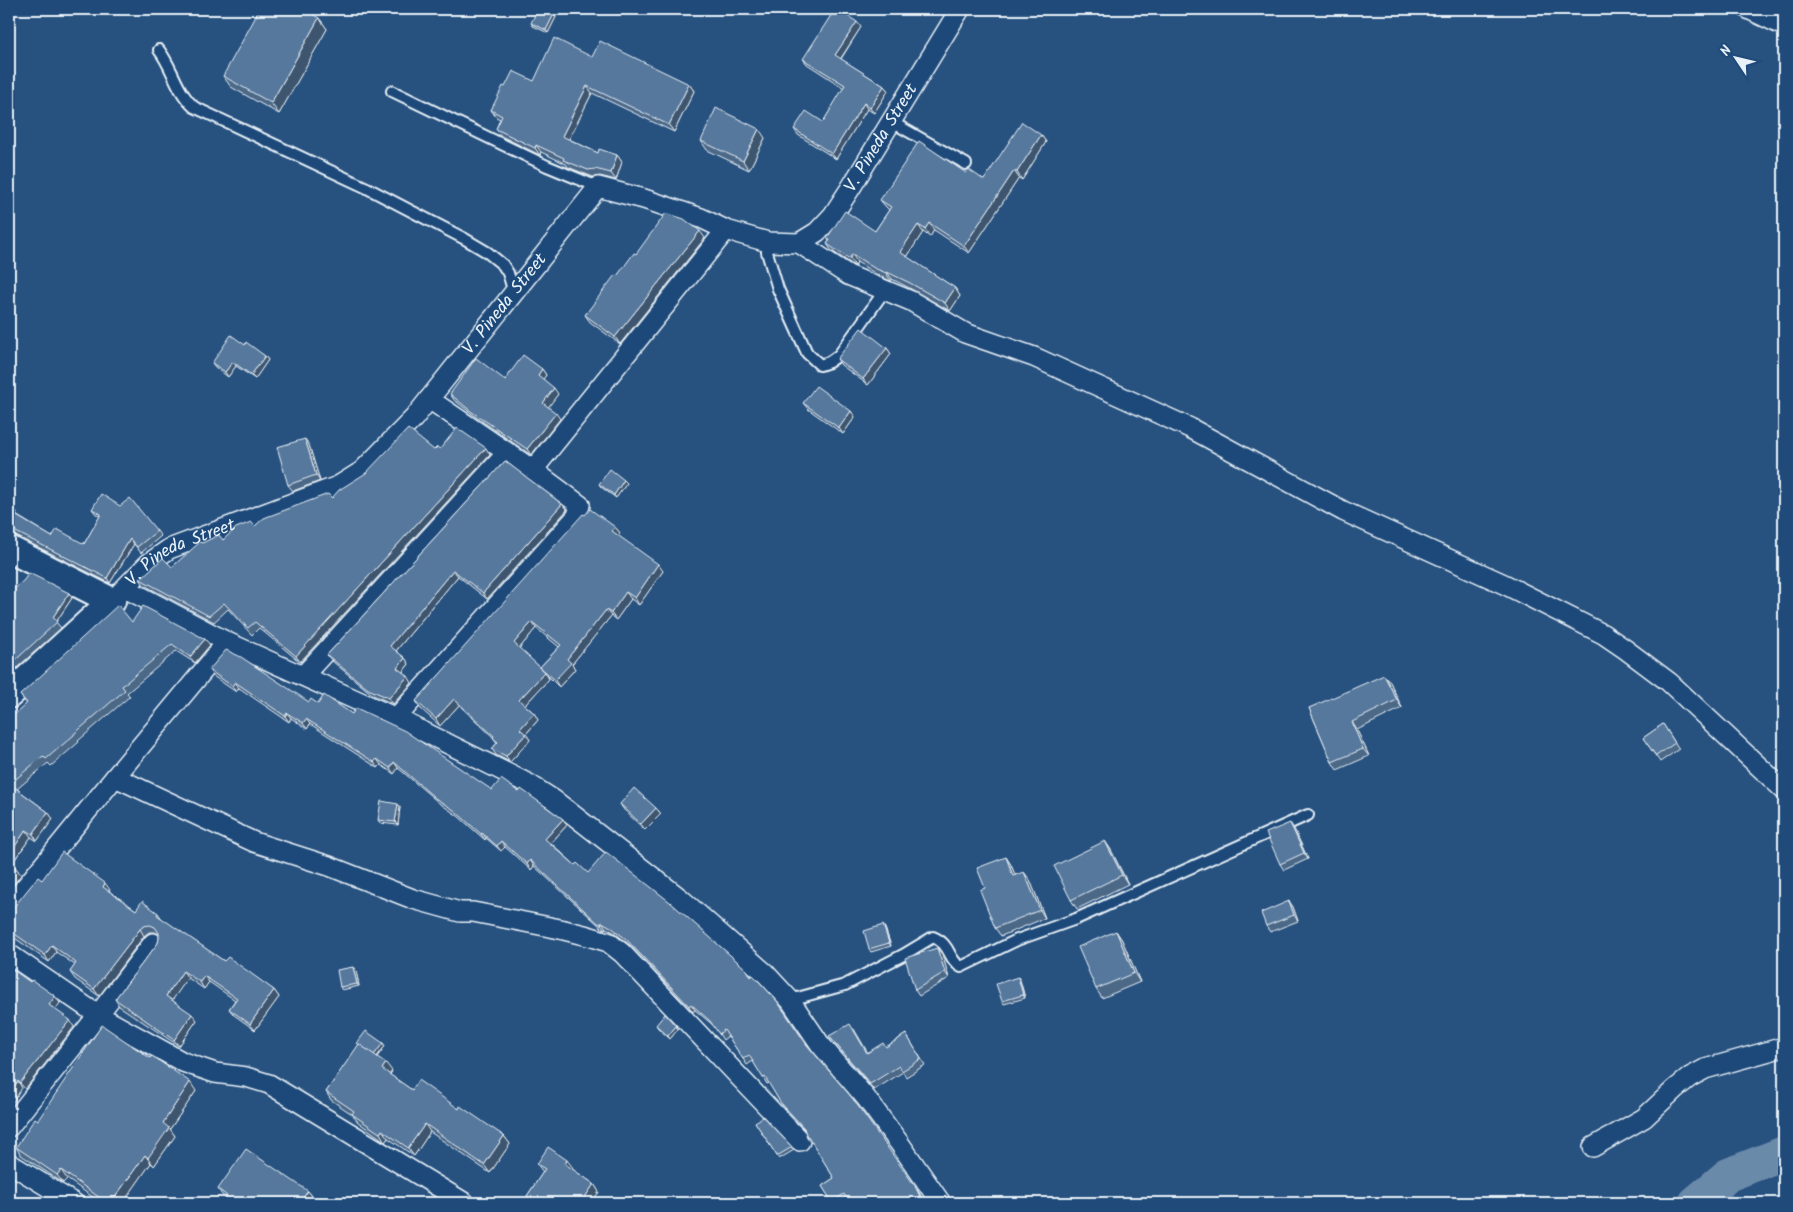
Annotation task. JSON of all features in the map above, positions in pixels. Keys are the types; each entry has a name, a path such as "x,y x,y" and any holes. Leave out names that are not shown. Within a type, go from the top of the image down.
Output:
{"street":[{"name":"V. Pineda Street","path":"799,243 817,232 833,215 960,9"},
{"path":"1748,9 1784,26"},
{"name":"V. Pineda Street","path":"9,694 118,595 149,563 169,549 338,486 362,471 414,418 598,187"},
{"path":"598,187 644,199 701,218 726,230 768,242 799,243 848,274 911,301 965,333 1034,357 1190,428 1343,511 1506,585 1603,634 1669,682 1784,790"},
{"path":"533,470 726,230"},
{"path":"396,718 577,516 580,505 533,470 429,399"},
{"path":"303,676 507,453"},
{"path":"9,549 227,642 396,718 529,784 554,800 681,899 766,973 790,1000 820,1044 866,1098 941,1203"},
{"path":"9,907 227,642"},
{"path":"115,776 254,842 328,866 413,899 460,912 473,912 560,929 608,942 622,953 692,1025 800,1141"},
{"path":"9,1127 153,942"},
{"path":"9,954 98,1015 183,1062 215,1073 246,1077 269,1084 465,1203"},
{"path":"1593,1147 1644,1118 1675,1089 1690,1077 1705,1069 1784,1047"},
{"path":"9,1163 74,1203"}],"lane":[{"path":"159,50 169,66 181,93 194,107 367,188 465,238 503,265 508,273 514,293"},
{"path":"392,91 547,166 598,187"},
{"path":"890,122 966,164"},
{"path":"768,242 767,252 778,289 807,353 820,365 829,362 839,355 885,290"},
{"path":"790,1000 845,985 933,937 942,941 948,948 955,964 960,967 1017,940 1076,919 1308,815"}],"building":[{"path":"260,9 303,9 319,18 271,103 223,76"},
{"path":"538,9 554,14 546,30 531,23"},
{"path":"835,9 857,22 835,55 884,86 870,108 864,103 832,154 794,129 806,111 823,122 845,85 803,59"},
{"path":"554,38 592,57 600,41 689,84 669,125 587,86 562,136 598,153 599,149 617,155 611,173 595,169 588,170 563,160 564,158 536,145 535,148 496,129 502,116 491,110 503,86 505,87 513,71 534,81"},
{"path":"716,108 759,129 743,161 701,141"},
{"path":"1022,122 1041,135 1017,172 1014,171 964,246 929,223 925,229 918,225 900,252 955,288 945,303 910,283 874,268 852,254 848,258 827,244 830,240 827,238 845,211 875,231 891,207 880,200 919,141 966,173 968,169 984,180"},
{"path":"666,213 684,219 700,231 615,337 585,315 615,275 617,276 634,253 636,254"},
{"path":"861,328 887,348 863,379 837,359"},
{"path":"231,335 245,345 246,342 265,356 251,375 233,362 225,372 212,363"},
{"path":"523,355 542,369 538,375 554,388 543,403 556,413 527,449 472,412 450,394 476,358 505,380"},
{"path":"816,386 851,411 839,428 803,403"},
{"path":"457,428 486,448 296,656 255,622 248,628 224,603 209,616 140,579 163,558 172,567 200,542 202,543 219,535 223,540 236,528 251,522 255,526 264,518 328,494 332,498 339,490 366,473 408,429 434,450 437,447 440,449"},
{"path":"305,439 316,475 288,485 277,447"},
{"path":"505,461 562,504 483,593 453,570 390,646 405,658 397,668 408,676 389,698 368,689 327,655"},
{"path":"610,469 624,480 614,495 599,484"},
{"path":"101,494 120,506 130,498 157,531 137,547 130,539 107,578 9,529 9,504 13,507 10,512 52,537 57,529 84,544 101,514 92,509"},
{"path":"590,509 615,527 612,531 658,564 635,598 626,592 611,613 606,610 567,659 571,663 555,680 540,667 561,645 532,622 514,643 545,672 519,700 534,713 520,729 526,734 506,756 492,749 498,742 493,738 494,736 454,699 436,719 416,701 583,514 585,515"},
{"path":"29,573 69,593 53,617 57,622 9,666 9,594"},
{"path":"118,605 132,622 143,606 205,639 190,657 172,644 122,686 125,690 74,735 46,759 43,756 10,784 48,812 33,834 26,830 9,855 9,720 27,703 20,695"},
{"path":"226,650 241,657 309,702 311,699 318,704 324,695 352,714 356,708 405,731 492,790 501,779 519,792 521,789 563,819 545,839 575,865 577,863 588,873 606,852 670,902 747,970 751,977 753,975 777,1001 807,1045 853,1099 915,1186 923,1203 850,1203 844,1194 832,1202 822,1186 834,1178 807,1137 804,1128 780,1102 749,1055 743,1059 724,1030 719,1034 710,1021 691,1004 689,1006 626,939 611,927 602,922 601,924 598,923 530,860 527,864 501,841 497,846 454,810 435,798 394,762 390,768 377,759 374,762 306,719 303,723 287,713 285,716 235,682 232,686 209,670"},
{"path":"1384,675 1397,700 1352,722 1363,749 1332,762 1309,708"},
{"path":"1663,724 1675,743 1656,756 1643,738"},
{"path":"634,788 656,808 641,824 620,804"},
{"path":"381,801 398,804 395,822 378,820"},
{"path":"1290,823 1304,853 1280,864 1266,833"},
{"path":"1105,841 1122,875 1071,900 1054,866"},
{"path":"62,852 105,883 103,887 136,910 142,901 158,913 157,915 224,961 228,957 274,990 250,1024 229,1009 237,998 204,976 200,982 183,971 166,996 192,1014 174,1040 115,999 158,943 159,933 155,927 150,925 140,929 94,989 70,972 76,963 52,945 45,955 9,930 9,910 13,908 38,877 42,880"},
{"path":"1006,857 1013,876 1024,872 1040,910 995,928 980,890 985,888 977,868"},
{"path":"9,863 16,868 9,877"},
{"path":"1289,901 1294,915 1266,926 1261,913"},
{"path":"883,925 889,943 869,949 864,931"},
{"path":"1116,931 1134,973 1096,989 1078,947"},
{"path":"937,948 945,972 915,990 905,958"},
{"path":"9,967 55,996 49,1005 70,1020 9,1094"},
{"path":"353,967 357,984 340,987 337,970"},
{"path":"1018,977 1023,995 1002,1001 996,984"},
{"path":"665,1014 676,1026 668,1036 656,1025"},
{"path":"850,1024 867,1053 883,1043 886,1047 906,1034 921,1059 902,1071 899,1066 870,1084 829,1036"},
{"path":"102,1025 150,1058 152,1056 190,1082 163,1123 169,1128 148,1158 145,1155 111,1203 107,1203 61,1170 57,1175 16,1147 35,1118 38,1120"},
{"path":"366,1031 383,1043 374,1055 357,1043"},
{"path":"359,1044 386,1063 382,1069 412,1090 418,1080 459,1109 460,1106 504,1136 484,1165 425,1124 408,1148 382,1130 380,1133 378,1132 352,1114 354,1111 326,1092"},
{"path":"763,1117 792,1147 777,1156 755,1122"},
{"path":"548,1147 567,1160 565,1164 594,1184 581,1203 537,1203 527,1196 545,1169 537,1164"},
{"path":"246,1149 308,1191 299,1203 260,1203 256,1201 255,1203 222,1203 227,1196 218,1189"}],"waterway":[{"path":"1695,1203 1728,1175 1784,1153"}]}
